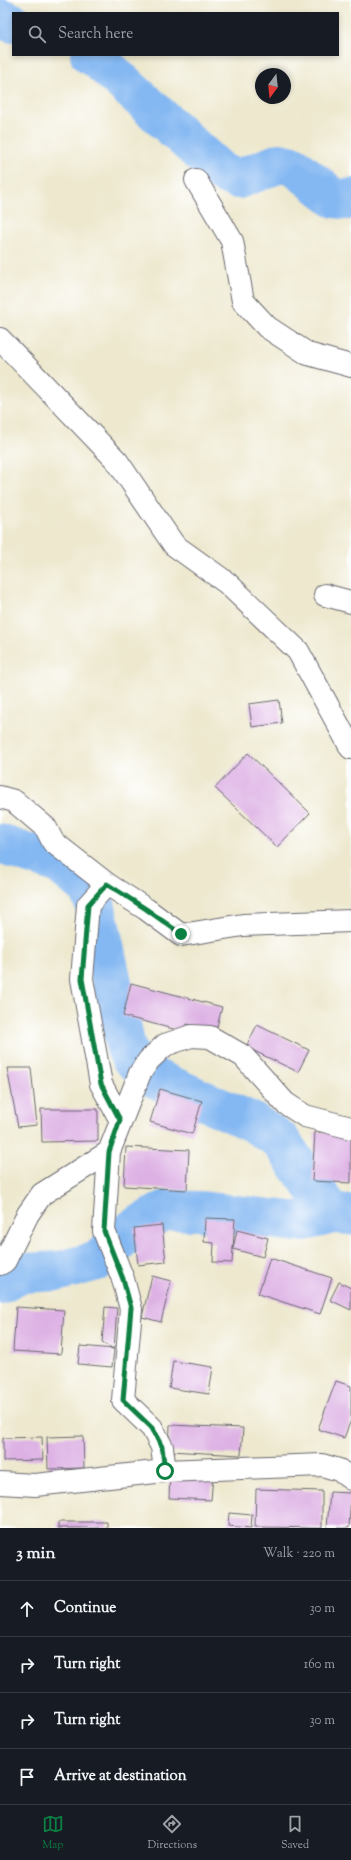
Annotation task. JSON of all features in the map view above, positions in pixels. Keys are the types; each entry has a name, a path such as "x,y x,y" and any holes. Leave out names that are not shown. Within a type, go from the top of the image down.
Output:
{"street":[{"path":"196,180 232,241 243,301 267,327 308,354 351,366"},
{"path":"0,339 117,461 174,545 228,583 298,650 351,748"},
{"path":"325,595 351,602"},
{"path":"0,797 14,801 46,828 53,842 99,894 146,909 181,934 243,925 351,921"},
{"path":"99,894 88,905 82,979 101,1084 120,1120"},
{"path":"165,1471 162,1447 152,1428 123,1400 131,1308 123,1279 104,1231 109,1152 120,1120 144,1067 166,1044 191,1036 210,1037 243,1056 290,1107 305,1116 351,1128"},
{"path":"0,1264 5,1262 28,1214 42,1194 109,1152"},
{"path":"0,1483 35,1485 165,1471 322,1465 339,1470 351,1478"}],"building":[{"path":"279,700 282,723 252,727 249,704"},
{"path":"248,753 310,813 277,847 215,788"},
{"path":"131,983 222,1007 216,1031 187,1024 185,1032 123,1016"},
{"path":"257,1025 309,1050 298,1072 246,1047"},
{"path":"7,1068 31,1068 37,1125 18,1127"},
{"path":"160,1089 202,1101 192,1134 150,1122"},
{"path":"41,1109 98,1109 98,1141 42,1142"},
{"path":"315,1132 351,1133 351,1183 312,1181"},
{"path":"126,1147 189,1150 187,1190 124,1186"},
{"path":"205,1218 235,1219 232,1263 213,1262 214,1243 204,1242"},
{"path":"162,1225 166,1262 138,1265 134,1228"},
{"path":"237,1230 268,1238 263,1257 233,1249"},
{"path":"270,1258 332,1278 320,1314 258,1294"},
{"path":"152,1276 171,1281 161,1322 142,1317"},
{"path":"339,1282 351,1288 351,1310 330,1300"},
{"path":"16,1307 64,1310 61,1354 13,1351"},
{"path":"105,1307 117,1308 114,1349 102,1343"},
{"path":"80,1346 114,1349 112,1367 78,1364"},
{"path":"173,1361 213,1367 209,1394 169,1388"},
{"path":"336,1381 351,1386 351,1420 344,1438 318,1429"},
{"path":"170,1425 243,1428 241,1455 169,1451"},
{"path":"83,1436 84,1468 48,1469 47,1437"},
{"path":"42,1437 43,1460 3,1461 3,1438"},
{"path":"170,1474 213,1476 211,1500 169,1498"},
{"path":"256,1489 322,1491 322,1528 255,1527"},
{"path":"330,1492 351,1493 349,1528 327,1528"},
{"path":"229,1513 252,1515 251,1528 228,1526"},
{"path":"58,1522 107,1522 107,1528 58,1528"}],"waterway":[{"path":"0,18 12,23"},
{"path":"92,56 222,173 238,179 280,163 294,166 334,198 348,200 351,198"},
{"path":"0,844 59,864 88,888 96,908 126,1048 131,1058 154,1078 252,1122 279,1139 333,1214"},
{"path":"117,1243 134,1228 166,1210 199,1211 300,1222 333,1214 351,1215"},
{"path":"0,1284 23,1273 60,1271 97,1261 105,1254"}],"route":[{"path":"165,1471 162,1447 152,1428 123,1400 123,1386 128,1353 131,1308 123,1279 104,1231 109,1152 120,1120 101,1084 82,979 88,905 107,884 181,934"}]}
